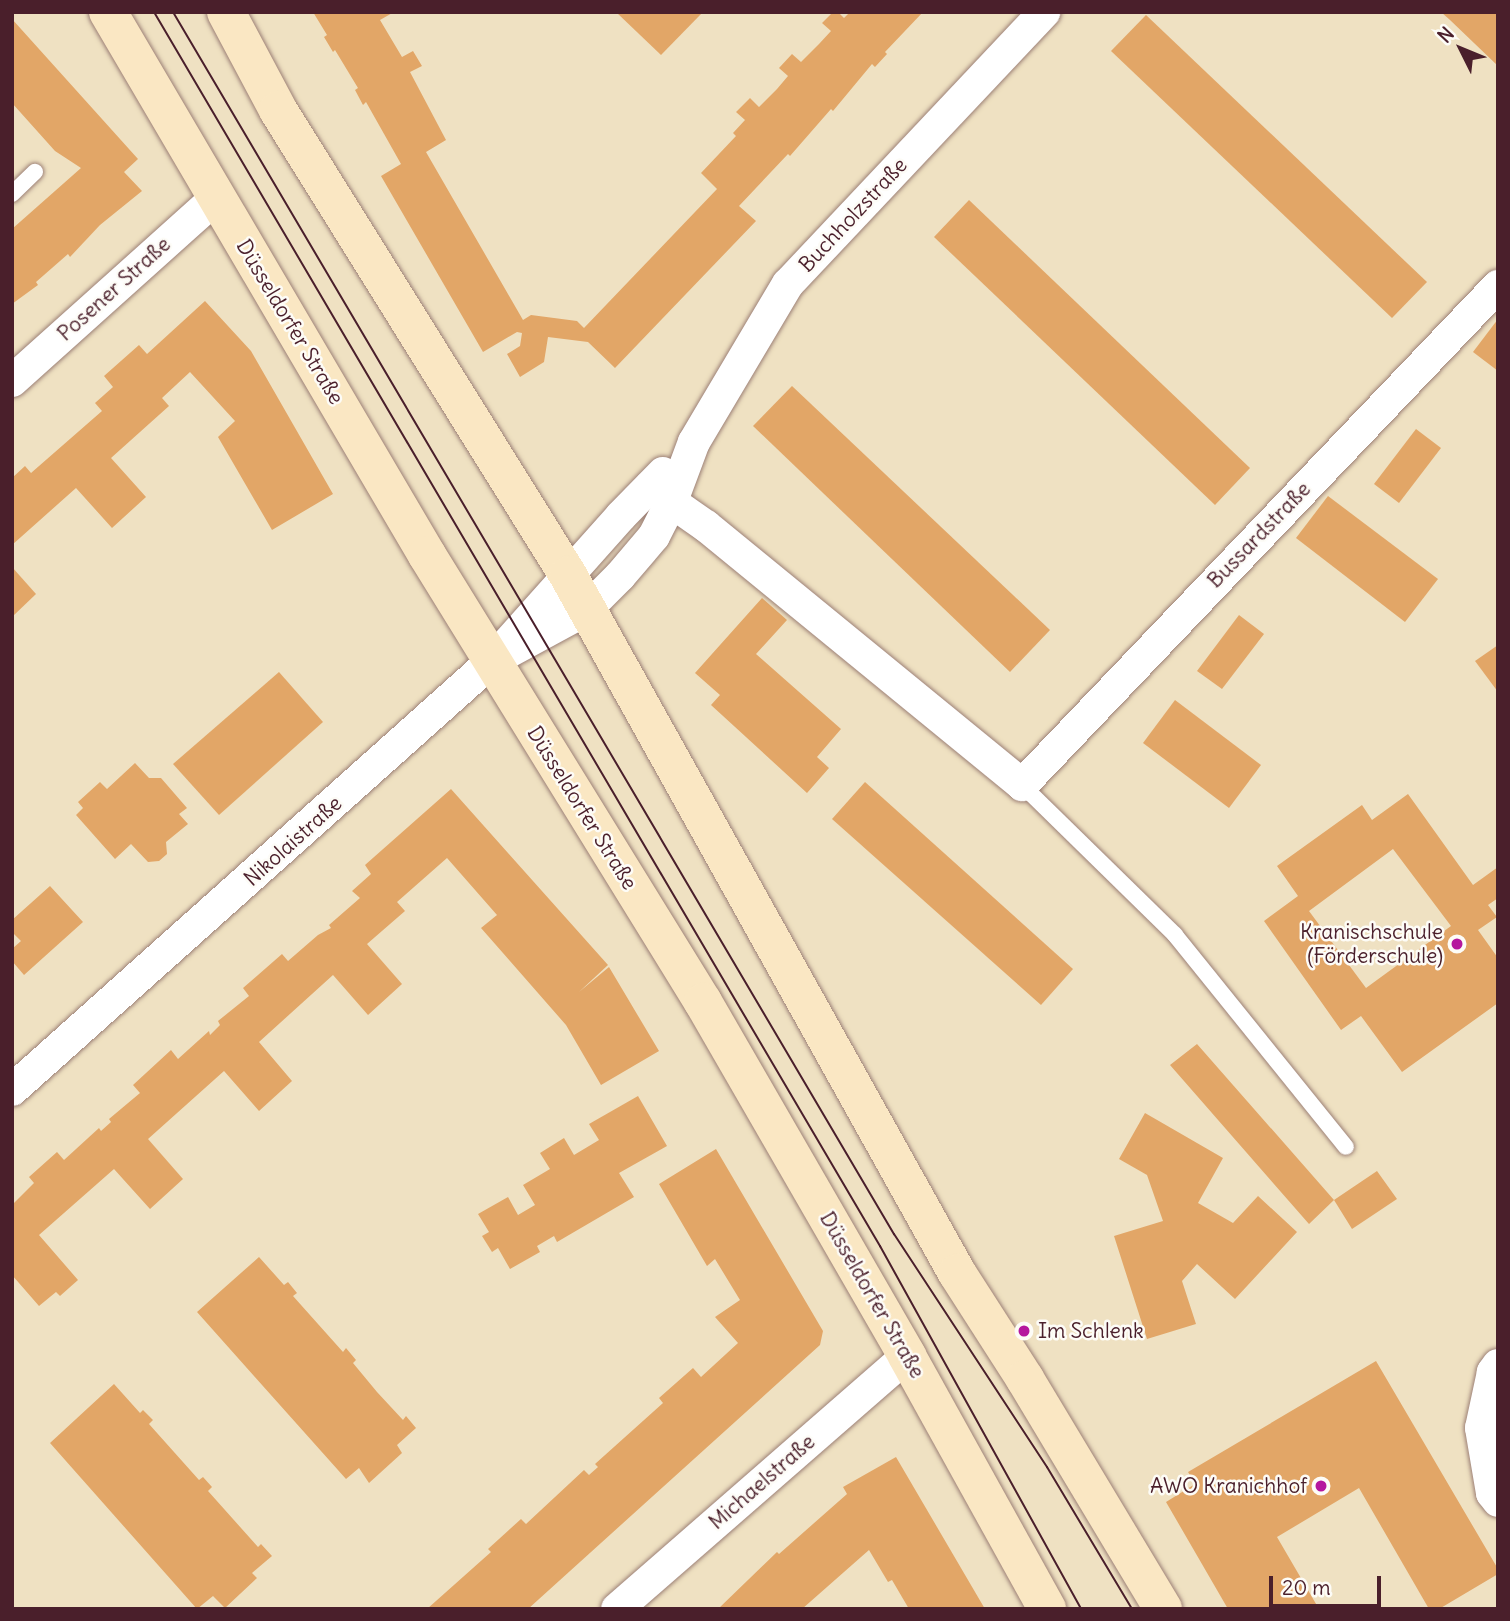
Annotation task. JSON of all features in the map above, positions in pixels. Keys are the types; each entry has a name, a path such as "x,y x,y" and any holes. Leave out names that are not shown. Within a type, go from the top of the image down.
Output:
{"main road":[{"name":"Düsseldorfer Straße","path":"108,12 492,661 703,1002 907,1356 1047,1609"},
{"path":"226,12 278,110 568,575 957,1273 1025,1379 1163,1609"}],"street":[{"name":"Buchholzstraße","path":"492,661 568,575 661,494 788,284 1044,12"},
{"name":"Posener Straße","path":"12,381 216,198"},
{"name":"Bussardstraße","path":"1022,785 1498,286"},
{"name":"Buchholzstraße","path":"586,610 654,536 661,494"},
{"path":"661,494 1022,785"},
{"name":"Nikolaistraße","path":"12,1090 492,661 586,610"},
{"name":"Michaelstraße","path":"617,1609 907,1356"},
{"path":"1498,1365 1493,1372 1481,1428 1492,1493 1498,1501"}],"lane":[{"path":"12,194 35,172"},
{"path":"1022,785 1175,935 1346,1147"}],"building":[{"path":"313,12 394,12 380,20 402,57 413,51 422,66 410,72 446,140 426,152 523,320 531,315 577,321 584,328 717,189 701,173 736,136 733,133 745,120 736,112 750,98 759,107 777,89 788,76 779,68 792,54 801,62 819,44 831,31 822,23 833,12 838,12 844,18 850,12 923,12 885,52 887,54 875,67 872,64 833,111 831,109 790,156 788,154 739,206 756,221 615,368 588,342 548,337 544,362 520,377 507,354 520,346 522,333 517,332 483,352 381,176 401,164 366,102 363,105 355,90 358,88 324,37 327,35"},
{"path":"616,12 703,12 661,55"},
{"path":"1441,12 1498,12 1498,66 1450,20"},
{"path":"1146,15 1427,282 1392,318 1111,51"},
{"path":"12,19 138,159 124,172 142,191 100,225 70,257 68,254 36,282 38,285 12,304 12,229 81,168 55,151 12,103"},
{"path":"969,200 1250,468 1215,505 934,237"},
{"path":"205,301 251,351 333,494 272,530 218,437 235,421 190,372 162,398 169,406 111,458 146,497 112,528 76,488 12,545 12,478 25,466 31,473 102,411 95,403 113,387 104,376 139,345 147,354"},
{"path":"1498,319 1498,371 1473,352"},
{"path":"792,386 1050,630 1010,672 753,426"},
{"path":"1416,429 1441,448 1399,503 1374,484"},
{"path":"1328,496 1438,579 1405,622 1296,538"},
{"path":"12,567 36,594 12,617"},
{"path":"762,598 787,620 756,654 841,729 817,757 829,768 807,793 711,705 720,695 695,673"},
{"path":"1239,615 1264,634 1222,689 1197,671"},
{"path":"1498,645 1498,692 1475,661"},
{"path":"279,672 323,722 219,815 173,764"},
{"path":"1175,700 1261,765 1229,808 1143,743"},
{"path":"135,763 149,778 161,778 187,808 179,814 188,824 166,842 167,854 159,861 148,862 131,844 115,859 76,815 83,808 78,802 100,782 107,789"},
{"path":"865,782 1073,969 1041,1005 832,819"},
{"path":"451,789 608,965 579,992 609,967 659,1051 601,1085 566,1025 481,928 497,915 447,858 397,902 405,911 367,944 402,984 368,1015 333,975 259,1042 292,1081 259,1111 224,1071 148,1139 183,1179 150,1209 114,1169 39,1235 78,1280 60,1296 56,1292 39,1306 12,1275 12,1205 34,1183 29,1177 57,1152 64,1160 99,1128 101,1131 111,1122 109,1119 140,1093 133,1085 171,1050 178,1059 209,1031 210,1035 220,1025 218,1021 249,996 243,988 282,954 288,961 318,935 331,928 329,925 360,898 352,891 371,874 365,865"},
{"name":"Kranischschule (Förderschule)","path":"1408,794 1473,885 1498,867 1498,898 1488,905 1497,917 1478,930 1498,958 1498,1003 1402,1072 1361,1016 1341,1030 1264,921 1298,896 1277,866 1362,805 1372,820","holes":["1393,849 1451,926 1366,988 1309,911"]},
{"path":"50,886 83,922 24,975 12,961 12,949 21,941 12,932 12,920"},
{"path":"1197,1044 1334,1200 1309,1224 1170,1065"},
{"path":"638,1096 667,1146 619,1173 634,1197 557,1242 554,1236 537,1246 540,1252 510,1269 498,1248 492,1252 482,1236 489,1232 478,1214 508,1197 518,1215 535,1205 523,1185 550,1169 540,1153 564,1138 574,1155 599,1140 589,1124"},
{"path":"1145,1113 1223,1158 1198,1203 1233,1223 1258,1196 1297,1232 1235,1299 1197,1264 1182,1281 1196,1324 1147,1339 1114,1236 1163,1221 1147,1175 1119,1159"},
{"path":"716,1149 823,1331 820,1345 528,1609 427,1609 491,1552 488,1549 521,1519 526,1524 584,1470 589,1475 598,1467 595,1464 663,1403 659,1398 693,1368 701,1377 738,1343 715,1317 740,1300 715,1259 707,1266 659,1184"},
{"path":"1377,1171 1397,1199 1352,1229 1334,1200"},
{"path":"259,1257 284,1285 288,1282 297,1293 293,1296 343,1352 346,1348 356,1360 353,1363 377,1392 403,1420 406,1416 416,1428 397,1445 402,1453 369,1483 359,1468 346,1479 197,1312"},
{"name":"AWO Kranichhof","path":"1376,1361 1498,1569 1498,1574 1439,1609 1429,1609 1359,1488 1277,1537 1319,1609 1228,1609 1166,1502 1195,1484 1188,1472"},
{"path":"114,1384 140,1413 143,1410 153,1420 149,1424 199,1480 203,1477 212,1487 208,1491 258,1547 261,1544 272,1556 252,1573 257,1578 225,1608 213,1596 197,1609 50,1443"},
{"path":"896,1457 985,1609 909,1609 892,1580 888,1582 869,1550 802,1609 718,1609 777,1552 779,1554 847,1494 843,1487"}],"tram line":[{"path":"154,12 880,1246 1081,1609"},
{"path":"173,12 894,1234 1047,1467 1132,1609"}],"place":[{"name":"Kranischschule (Förderschule)","path":"1457,944"},
{"name":"Im Schlenk","path":"1024,1331"},
{"name":"AWO Kranichhof","path":"1321,1486"}]}
